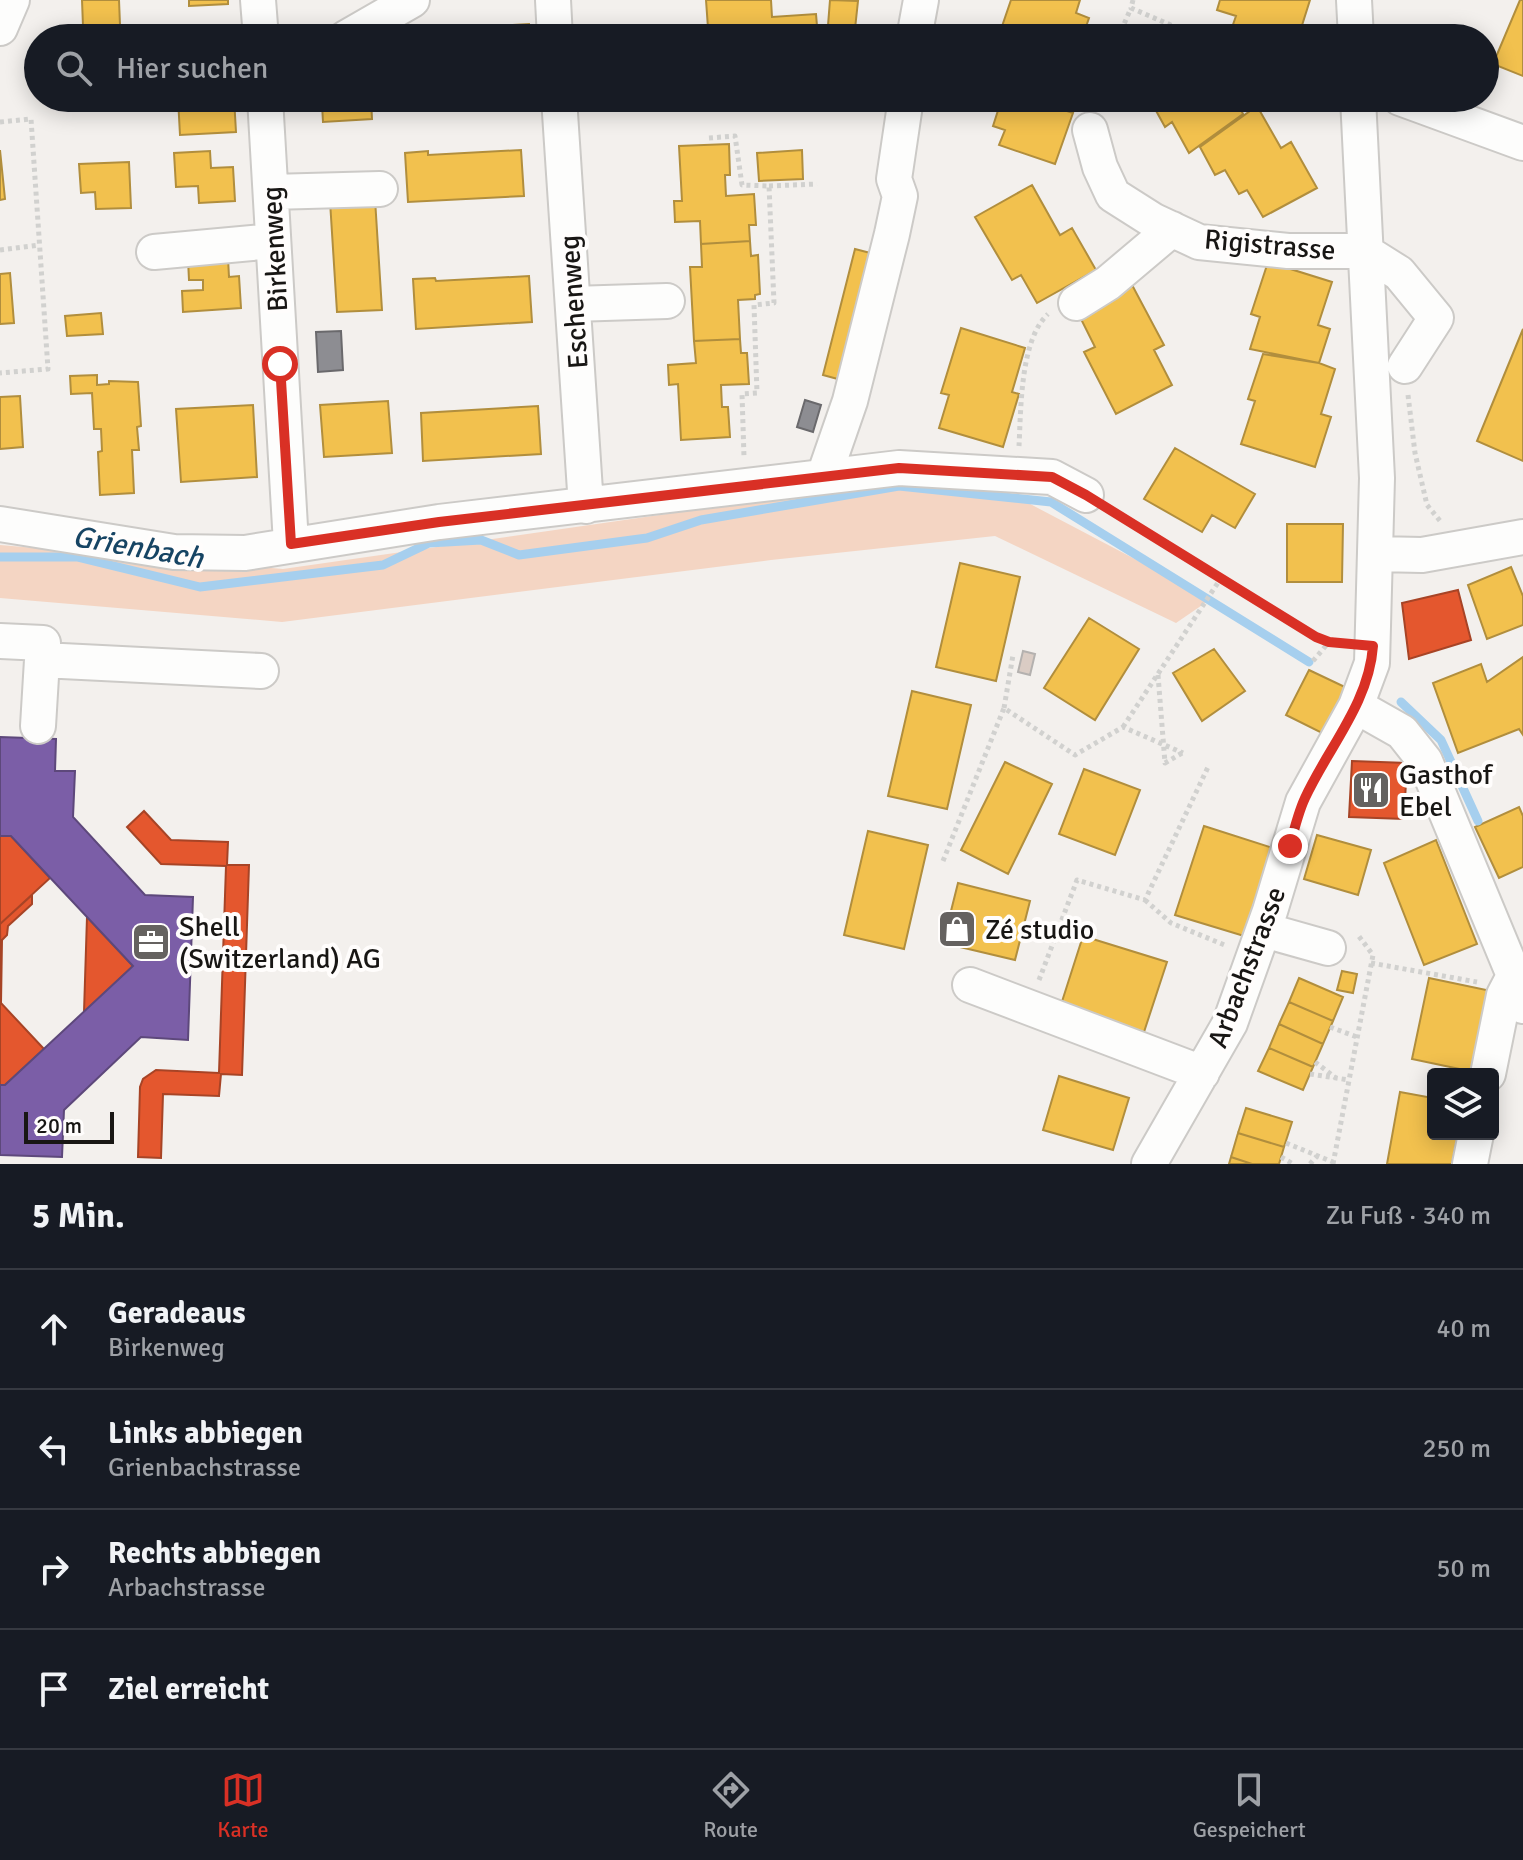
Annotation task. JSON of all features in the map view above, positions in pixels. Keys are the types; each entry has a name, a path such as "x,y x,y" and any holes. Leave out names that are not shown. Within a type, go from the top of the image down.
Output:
{"street":[{"path":"0,28 12,0"},
{"path":"258,0 260,24"},
{"path":"370,24 412,0"},
{"path":"553,0 554,24"},
{"path":"917,24 921,0"},
{"path":"1354,0 1355,24"},
{"name":"Birkenweg","path":"266,112 291,544"},
{"name":"Eschenweg","path":"560,112 586,506"},
{"path":"824,476 850,401 892,234 900,196 894,179 904,112"},
{"name":"Rigistrasse","path":"1359,112 1377,478 1376,554 1366,676"},
{"path":"1466,112 1523,143"},
{"name":"Rigistrasse","path":"1090,130 1100,167 1113,195 1199,242 1288,251 1364,251"},
{"path":"271,192 380,189"},
{"path":"1067,304 1108,283 1172,229"},
{"path":"154,252 273,241"},
{"path":"1364,251 1399,273 1436,318 1405,366"},
{"path":"573,304 667,301"},
{"path":"0,524 174,552 245,553 439,522 899,468 1052,477 1086,495"},
{"path":"1376,554 1422,555 1523,537"},
{"path":"0,641 43,643 38,726"},
{"path":"42,660 261,671"},
{"path":"1366,676 1425,761 1518,971 1523,1006"},
{"name":"Arbachstrasse","path":"1149,1164 1230,1023 1267,920 1303,802 1366,676"},
{"path":"1267,920 1317,935"},
{"path":"1489,1068 1504,995 1518,971"},
{"path":"970,985 1202,1073"},
{"path":"1470,1164 1475,1140"}],"path":[{"path":"1124,24 1133,0"},
{"path":"1131,8 1168,24"},
{"path":"0,122 31,119 48,369 0,373"},
{"path":"709,138 735,136 742,185 817,184"},
{"path":"746,486 742,394 757,393 754,305 774,303 769,186"},
{"path":"0,250 39,245"},
{"path":"1018,475 1022,377 1040,322 1067,304"},
{"path":"1405,366 1415,453 1427,505 1466,549"},
{"path":"1086,495 1316,637 1329,642 1366,676"},
{"path":"1004,708 1075,755 1123,727 1221,578"},
{"path":"1313,661 1329,642"},
{"path":"943,861 1004,708 1013,655"},
{"path":"1123,727 1164,744 1158,675"},
{"path":"1145,900 1209,765"},
{"path":"1029,1007 1077,880 1145,900 1171,923 1231,947"},
{"path":"1286,1143 1333,1163 1373,955 1359,935 1317,935"},
{"path":"1371,963 1477,982 1518,971"},
{"path":"1330,1027 1357,1037"},
{"path":"1315,1062 1337,1078"},
{"path":"1310,1074 1349,1080"},
{"path":"1310,1164 1317,1156"},
{"path":"1281,1157 1293,1164"}],"shaded area":[{"path":"882,483 994,485 1211,599 1176,623 995,536 771,560 282,622 0,598 0,545 283,569"}],"building: Wohnen":[{"path":"82,0 119,0 120,24 83,24"},
{"path":"189,0 228,0 228,4 189,6"},
{"path":"706,0 771,0 772,17 816,14 817,24 708,24"},
{"path":"830,0 858,1 856,24 828,24"},
{"path":"1011,0 1080,0 1076,13 1089,18 1087,24 1003,24"},
{"path":"1220,0 1310,0 1302,24 1233,24 1236,16 1217,10"},
{"path":"1520,0 1523,0 1523,76 1499,66 1499,50"},
{"path":"179,112 235,112 236,132 180,135"},
{"path":"322,112 372,112 372,119 323,122"},
{"path":"998,112 1073,113 1055,164 999,145 1005,130 993,126"},
{"path":"1157,112 1243,114 1189,153 1172,122 1165,127"},
{"path":"1249,112 1260,112 1281,148 1291,142 1317,188 1263,217 1247,190 1239,194 1225,170 1215,175 1200,147"},
{"path":"729,144 730,175 725,175 726,196 754,194 756,225 749,225 750,241 701,244 700,221 675,222 674,201 682,201 679,146"},
{"path":"0,150 5,199 0,200"},
{"path":"521,150 524,196 408,202 405,153 428,151 428,155"},
{"path":"802,150 803,179 759,181 757,153"},
{"path":"210,151 211,168 233,167 235,201 199,203 198,186 176,187 174,153"},
{"path":"129,162 131,208 96,209 95,192 81,193 79,164"},
{"path":"1032,185 1060,235 1072,228 1096,270 1037,303 1021,275 1012,280 975,217"},
{"path":"375,199 382,310 337,312 330,201"},
{"path":"750,241 751,256 758,255 760,294 755,295 755,299 738,300 740,339 694,341 690,267 702,267 701,244"},
{"path":"855,249 878,255 845,381 823,375"},
{"path":"228,258 229,277 239,276 241,308 183,312 182,291 203,290 203,280 189,280 188,260"},
{"path":"1268,262 1332,282 1318,325 1330,329 1319,363 1250,349 1260,317 1251,314"},
{"path":"10,273 14,323 0,324 0,274"},
{"path":"529,276 532,322 416,329 413,279 435,278 436,281"},
{"path":"1131,283 1164,345 1154,350 1172,385 1116,414 1084,352 1095,347 1077,311"},
{"path":"101,313 103,334 67,336 65,316"},
{"path":"961,328 1025,348 1012,392 1019,394 1003,447 939,428 949,395 941,393"},
{"path":"1523,329 1523,461 1477,441"},
{"path":"740,339 741,353 747,353 749,384 721,385 722,407 728,407 730,437 681,440 678,384 669,385 668,365 696,363 694,341"},
{"path":"1263,354 1319,363 1335,369 1321,414 1331,417 1315,467 1241,444 1255,401 1248,399"},
{"path":"97,375 97,385 109,384 109,381 138,382 141,426 137,427 139,450 132,450 134,493 100,495 98,452 102,451 101,429 94,429 92,393 71,394 70,376"},
{"path":"20,396 23,447 0,449 0,397"},
{"path":"388,401 392,453 324,457 320,405"},
{"path":"253,405 257,477 181,482 176,409"},
{"path":"538,406 541,454 423,461 421,413"},
{"path":"1175,448 1255,494 1235,528 1212,515 1202,532 1144,499"},
{"path":"1287,524 1343,524 1342,582 1287,582"},
{"path":"960,563 1020,577 996,681 936,667"},
{"path":"1511,567 1523,596 1523,625 1487,639 1468,585"},
{"path":"1089,618 1139,649 1095,720 1044,688"},
{"path":"1214,649 1245,691 1202,721 1173,673"},
{"path":"1523,657 1523,735 1519,729 1458,753 1433,683 1481,664 1487,682"},
{"path":"1309,670 1347,688 1324,734 1286,715"},
{"path":"912,691 971,705 947,809 888,796"},
{"path":"1005,762 1052,784 1008,874 961,850"},
{"path":"1084,769 1140,790 1115,855 1059,834"},
{"path":"1519,807 1523,816 1523,867 1499,878 1475,827"},
{"path":"1204,826 1273,848 1244,936 1175,915"},
{"path":"868,831 928,845 904,949 844,935"},
{"path":"1317,835 1371,850 1358,895 1304,879"},
{"path":"1436,840 1477,944 1424,965 1384,863"},
{"path":"958,883 1030,901 1015,960 943,943"},
{"path":"1083,936 1167,962 1142,1038 1058,1014"},
{"path":"1342,971 1357,974 1353,993 1337,990"},
{"path":"1299,978 1343,997 1333,1021 1289,1002"},
{"path":"1429,978 1491,991 1475,1068 1455,1068 1412,1059"},
{"path":"1289,1002 1333,1021 1323,1044 1279,1024"},
{"path":"1279,1024 1323,1044 1313,1067 1269,1048"},
{"path":"1269,1048 1313,1067 1303,1090 1258,1071"},
{"path":"1059,1076 1129,1098 1113,1150 1043,1130"},
{"path":"1400,1092 1427,1097 1427,1140 1457,1140 1452,1164 1387,1164"},
{"path":"1246,1108 1292,1122 1284,1147 1238,1133"},
{"path":"1238,1133 1284,1147 1279,1164 1252,1164 1231,1157"},
{"path":"1231,1157 1252,1164 1229,1164"}],"building: Handel":[{"path":"1458,590 1471,640 1409,659 1402,603"},
{"path":"1352,761 1407,763 1404,819 1349,817"},
{"path":"144,811 171,840 228,842 227,865 249,865 242,1075 221,1074 219,1096 163,1094 161,1158 138,1157 140,1087 143,1079 156,1070 219,1073 226,866 161,864 127,827"},
{"path":"0,836 11,836 50,878 0,924"},
{"path":"32,895 32,904 8,926 7,935 2,940 1,1003 0,924"},
{"path":"87,917 133,966 84,1012"},
{"path":"0,1002 44,1049 5,1085 0,1085"}],"building: Büros":[{"name":"Shell (Switzerland) AG","path":"0,737 56,739 55,771 75,771 73,817 145,895 193,897 188,1040 141,1037 64,1110 62,1157 0,1155 0,1085 5,1085 133,966 11,836 0,836"}],"building: Industrie":[{"path":"341,331 343,370 318,372 316,332"},
{"path":"805,400 821,405 813,432 797,427"}],"building: Sonstige":[{"path":"1023,651 1035,654 1030,675 1018,672"}],"waterway":[{"name":"Grienbach","path":"0,557 77,557 200,587 383,565 429,543 481,540 519,555 647,538 701,520 899,486 1051,502 1309,662"},
{"name":"Grienbach","path":"1401,702 1441,740 1478,821"}],"place":[{"name":"Gasthof Ebel","path":"1371,790"},
{"name":"Zé studio","path":"957,929"},
{"name":"Shell (Switzerland) AG","path":"151,942"}],"route":[{"path":"280,364 291,544 439,522 899,468 1052,477 1316,637 1329,642 1373,646 1372,663 1356,706 1303,802 1290,846"}]}
